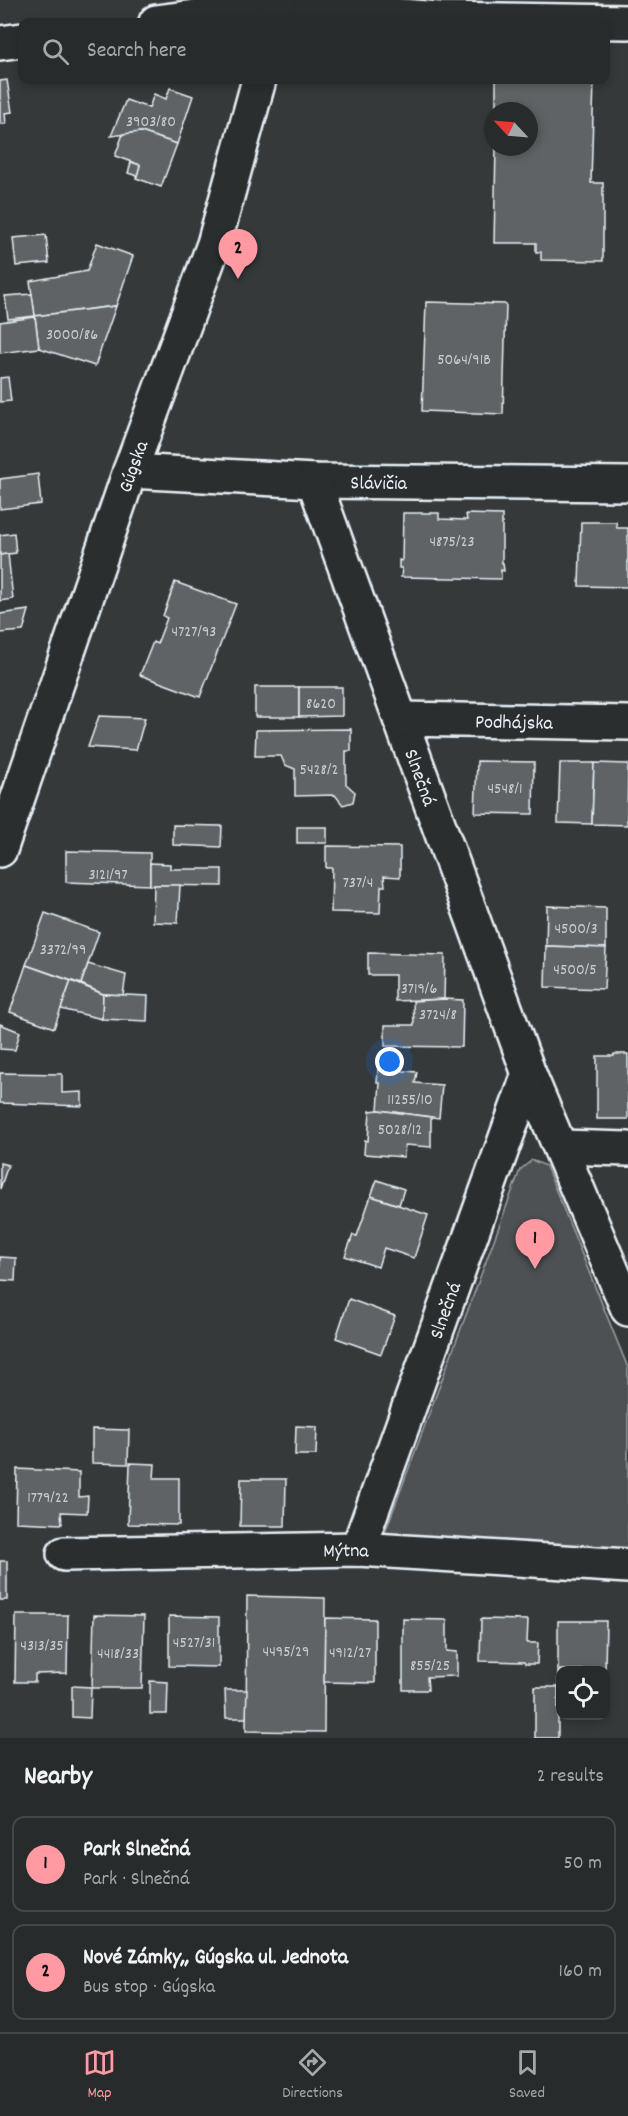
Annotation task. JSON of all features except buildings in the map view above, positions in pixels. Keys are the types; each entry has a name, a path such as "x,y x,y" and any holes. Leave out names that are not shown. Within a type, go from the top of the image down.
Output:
{"street":[{"path":"197,18 278,10 421,18"},
{"path":"610,22 628,22"},
{"path":"0,43 18,41"},
{"name":"Gúgska","path":"0,850 130,471 214,244 258,84"},
{"name":"Slávičia","path":"130,471 314,481 628,484"},
{"name":"Slnečná","path":"314,481 529,1074 628,1309"},
{"name":"Podhájska","path":"400,719 628,723"},
{"name":"Slnečná","path":"358,1549 529,1074"},
{"path":"560,1147 628,1149"},
{"name":"Mýtna","path":"64,1554 358,1549 628,1566"}],"shaded area":[{"path":"532,1160 546,1166 628,1368 628,1549 384,1535 520,1170"}],"place":[{"name":"Nové Zámky,, Gúgska ul. Jednota","path":"238,279"},
{"name":"Park Slnečná","path":"535,1269"}]}
